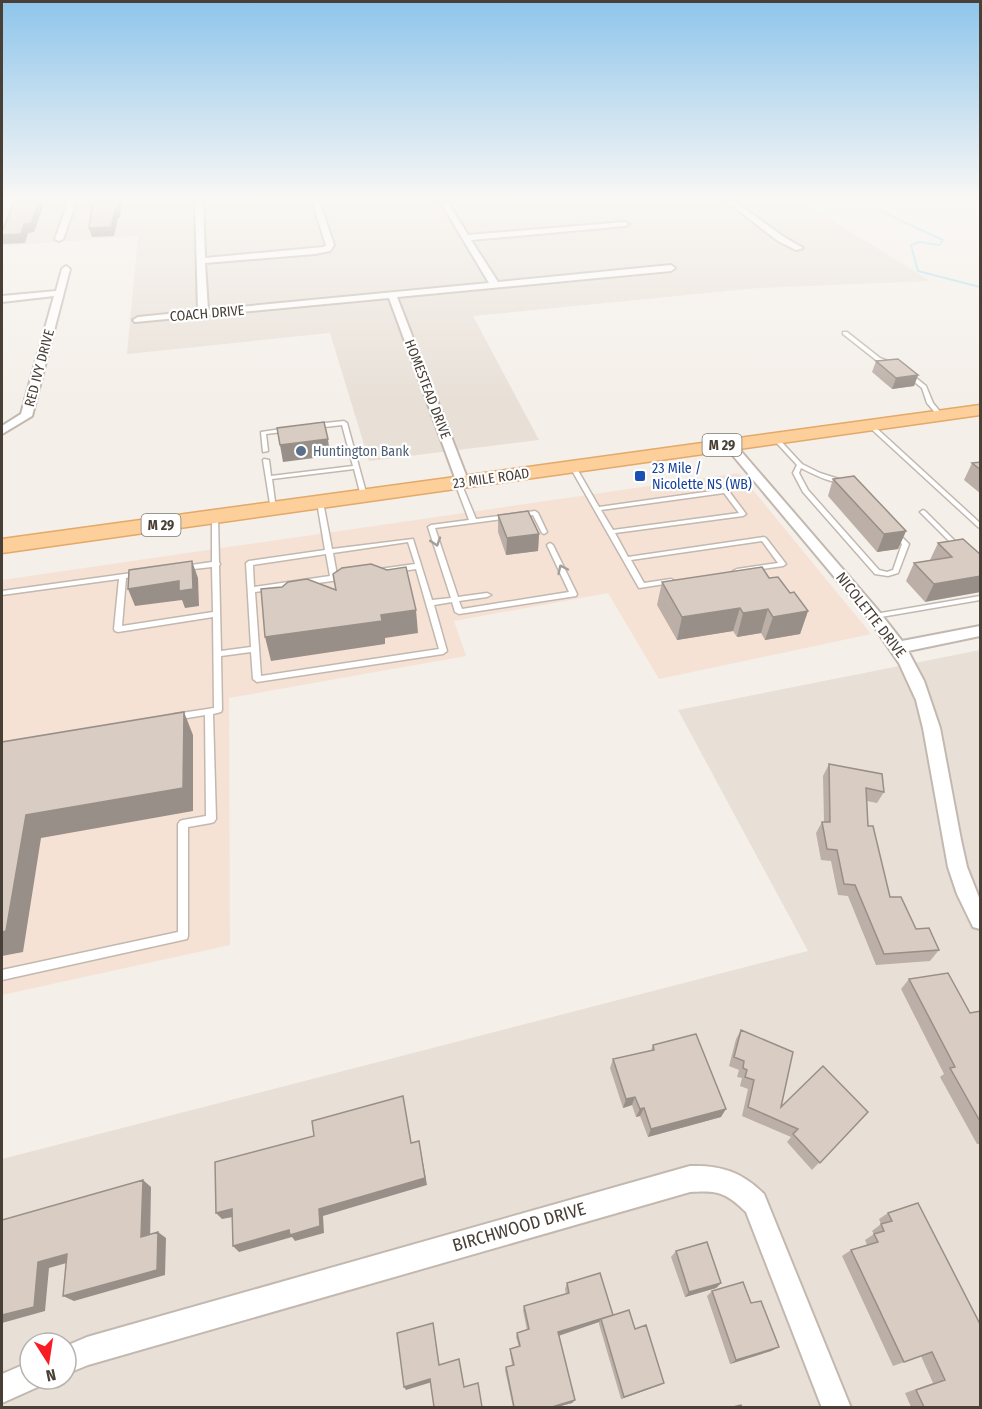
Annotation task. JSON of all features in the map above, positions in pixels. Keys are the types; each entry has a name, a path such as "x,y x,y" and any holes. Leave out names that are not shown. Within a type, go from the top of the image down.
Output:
{"main road":[{"name":"23 MILE ROAD","path":"2,546 981,410"}],"street":[{"path":"202,267 203,314"},
{"path":"484,267 495,285"},
{"name":"RED IVY DRIVE","path":"2,431 26,416 66,268"},
{"name":"COACH DRIVE","path":"138,320 671,268"},
{"path":"2,298 60,293"},
{"name":"HOMESTEAD DRIVE","path":"392,295 461,483"},
{"name":"NICOLETTE DRIVE","path":"729,444 900,647 924,700 935,747 953,853 964,887 981,920"},
{"path":"900,647 981,632"},
{"name":"BIRCHWOOD DRIVE","path":"78,1356 110,1344 690,1179 706,1178 739,1186 755,1203 837,1407"},
{"path":"2,1389 18,1382"}],"lane":[{"path":"845,333 878,359 898,366 924,387 930,403 940,415"},
{"path":"309,427 345,423 364,496"},
{"path":"870,425 981,526"},
{"path":"265,452 263,433 298,429"},
{"path":"775,438 800,465 809,471 851,486"},
{"path":"266,460 273,509"},
{"path":"800,465 796,473 805,491 872,569 888,574 896,572 906,544 891,528"},
{"path":"573,466 642,586 677,580"},
{"path":"268,478 356,467"},
{"path":"461,483 473,521"},
{"path":"598,509 726,491 743,514 611,532"},
{"path":"320,502 334,578"},
{"path":"923,512 964,553"},
{"path":"544,532 535,513 431,527 459,612 573,594 550,545"},
{"path":"169,718 218,710 215,517"},
{"path":"626,559 764,539 783,564 724,573"},
{"path":"411,540 419,566 443,651 256,679 249,562 411,540"},
{"path":"170,570 217,564"},
{"path":"251,590 419,566"},
{"path":"2,593 147,573"},
{"path":"123,576 118,628 217,614"},
{"path":"429,603 487,595"},
{"path":"875,616 981,598"},
{"path":"217,654 255,649"},
{"path":"2,975 183,936 183,824 211,819 208,711"}],"shaded area":[{"path":"135,267 907,267 930,281 759,288 473,316 539,440 369,461 330,333 127,354"},
{"path":"739,473 871,634 659,679 608,593 454,621 466,656 229,698 230,945 2,995 2,580"},
{"path":"980,650 980,1407 2,1408 2,1159 808,951 678,710"}],"building":[{"path":"898,359 918,375 896,378 876,361"},
{"path":"324,422 328,439 280,445 277,428"},
{"path":"981,462 981,470 972,463"},
{"path":"854,476 906,531 884,534 833,479"},
{"path":"528,511 539,534 507,538 498,515"},
{"path":"963,539 981,555 981,576 934,584 914,563 952,557 938,543"},
{"path":"192,561 193,589 179,591 179,581 128,589 129,570"},
{"path":"371,564 387,570 406,567 416,610 381,615 382,621 265,637 261,589 282,587 288,582 307,579 336,590 333,574 342,568"},
{"path":"762,567 769,578 778,577 790,593 794,592 808,611 773,617 768,609 743,613 740,608 682,617 662,582"},
{"path":"184,712 183,788 26,815 6,931 2,932 2,742"},
{"path":"829,764 882,774 884,792 866,788 868,826 873,826 890,897 901,897 916,929 929,928 939,950 884,954 855,885 844,884 837,850 827,849 822,822 830,822"},
{"path":"948,973 970,1013 981,1011 981,1123 950,1068 955,1067 909,979"},
{"path":"741,1030 793,1052 781,1107 823,1066 868,1112 820,1163 793,1134 798,1129 748,1107 754,1080 745,1077 747,1070 743,1068 744,1061 734,1057"},
{"path":"696,1034 726,1109 651,1129 644,1108 640,1109 635,1097 626,1099 613,1059 654,1050 653,1045"},
{"path":"403,1096 411,1143 419,1141 425,1178 319,1209 320,1226 290,1235 289,1230 233,1246 232,1209 216,1213 215,1162 314,1136 312,1121"},
{"path":"143,1180 141,1237 158,1232 157,1270 63,1296 67,1254 38,1262 34,1307 2,1315 2,1220"},
{"path":"918,1203 981,1326 981,1407 924,1407 916,1390 945,1380 932,1352 904,1362 851,1250 878,1242 874,1234 884,1231 881,1224 892,1221 888,1213"},
{"path":"707,1242 721,1283 689,1292 676,1251"},
{"path":"600,1273 613,1315 558,1332 575,1400 552,1407 514,1407 506,1367 514,1365 510,1349 520,1346 517,1333 529,1329 524,1306 569,1293 567,1283"},
{"path":"743,1282 751,1303 761,1301 779,1347 736,1360 712,1291"},
{"path":"629,1310 635,1329 646,1325 664,1383 624,1397 601,1319"},
{"path":"433,1323 439,1365 459,1359 464,1387 478,1383 482,1407 434,1407 430,1379 404,1387 397,1333"}],"waterway":[{"path":"917,267 918,271 980,287"}],"place":[{"name":"Huntington Bank","path":"301,451"},
{"name":"23 Mile / Nicolette NS (WB)","path":"640,476"}]}
